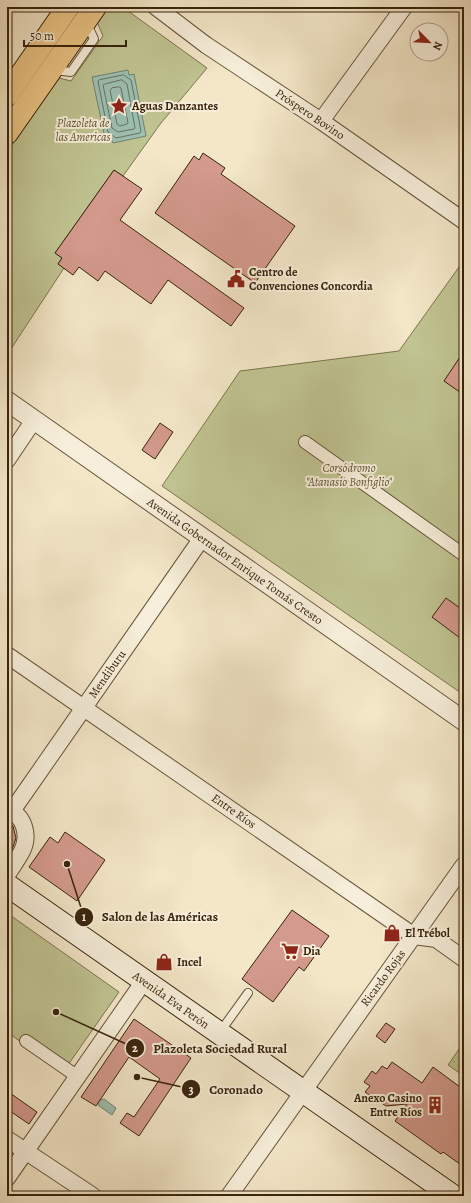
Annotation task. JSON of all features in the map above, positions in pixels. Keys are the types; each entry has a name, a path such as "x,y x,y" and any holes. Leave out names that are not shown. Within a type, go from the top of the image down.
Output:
{"main road":[{"path":"7,95 68,7"},
{"path":"7,132 90,14"},
{"name":"Avenida Eva Perón","path":"7,885 453,1196"}],"street":[{"name":"Próspero Bovino","path":"156,7 206,44 321,121 464,222"},
{"path":"321,121 404,7"},
{"name":"Avenida Gobernador Enrique Tomás Cresto","path":"7,401 464,721"},
{"path":"7,460 34,420"},
{"path":"305,442 464,555"},
{"name":"Mendiburu","path":"7,875 23,849 26,833 23,822 10,810 202,538"},
{"name":"Entre Ríos","path":"7,655 414,936 436,939 464,958"},
{"name":"Ricardo Rojas","path":"229,1196 464,865"},
{"path":"7,1178 144,981"},
{"path":"26,1041 78,1077"},
{"path":"7,1139 93,1196"}],"lane":[{"path":"219,1033 248,993"}],"green space":[{"name":"Plazoleta de las Americas","path":"108,7 124,8 207,68 161,123 123,176 114,170 55,253 62,258 58,264 64,268 7,355 7,152 59,78 71,81 103,36 97,22 104,10"},
{"name":"Corsódromo \"Atanasio Bonfiglio\"","path":"464,260 464,695 162,486 240,371 399,351"},
{"path":"7,913 119,992 63,1072 7,1032"},
{"path":"464,1042 464,1076 448,1065"}],"water":[{"name":"Aguas Danzantes","path":"128,70 129,75 134,74 146,136 113,143 110,137 105,138 92,77"},
{"path":"104,1099 116,1108 112,1115 99,1106 98,1102"}],"building":[{"path":"203,153 225,168 221,174 295,226 255,283 155,213 194,156 199,160"},
{"path":"114,170 142,189 120,220 244,308 231,326 168,280 151,304 105,271 98,281 79,267 73,275 58,264 62,258 55,253"},
{"path":"464,351 464,395 444,381"},
{"path":"160,423 173,432 155,459 142,450"},
{"path":"446,598 464,611 464,641 432,617"},
{"path":"7,820 13,826 16,838 7,857"},
{"path":"65,832 105,860 77,901 29,867 50,837 58,843"},
{"name":"Dia","path":"292,910 329,936 304,971 299,967 273,1002 242,979"},
{"path":"134,1019 191,1058 139,1136 120,1123 127,1113 134,1117 160,1079 129,1057 96,1106 81,1097"},
{"path":"386,1023 395,1029 385,1043 376,1036"},
{"name":"Anexo Casino Entre Ríos","path":"392,1062 422,1083 433,1067 464,1090 464,1167 443,1152 441,1154 395,1121 407,1104 386,1106 365,1092 370,1086 364,1082 372,1071 376,1074 382,1066 387,1069"},
{"path":"7,1091 37,1112 29,1124 7,1109"}],"place":[{"name":"Aguas Danzantes","path":"119,106"},
{"name":"Centro de Convenciones Concordia","path":"236,279"},
{"name":"Salon de las Américas","path":"67,864"},
{"name":"El Trébol","path":"392,933"},
{"name":"Dia","path":"290,951"},
{"name":"Incel","path":"164,962"},
{"name":"Plazoleta Sociedad Rural","path":"56,1012"},
{"name":"Coronado","path":"137,1077"},
{"name":"Anexo Casino Entre Ríos","path":"435,1105"}]}
